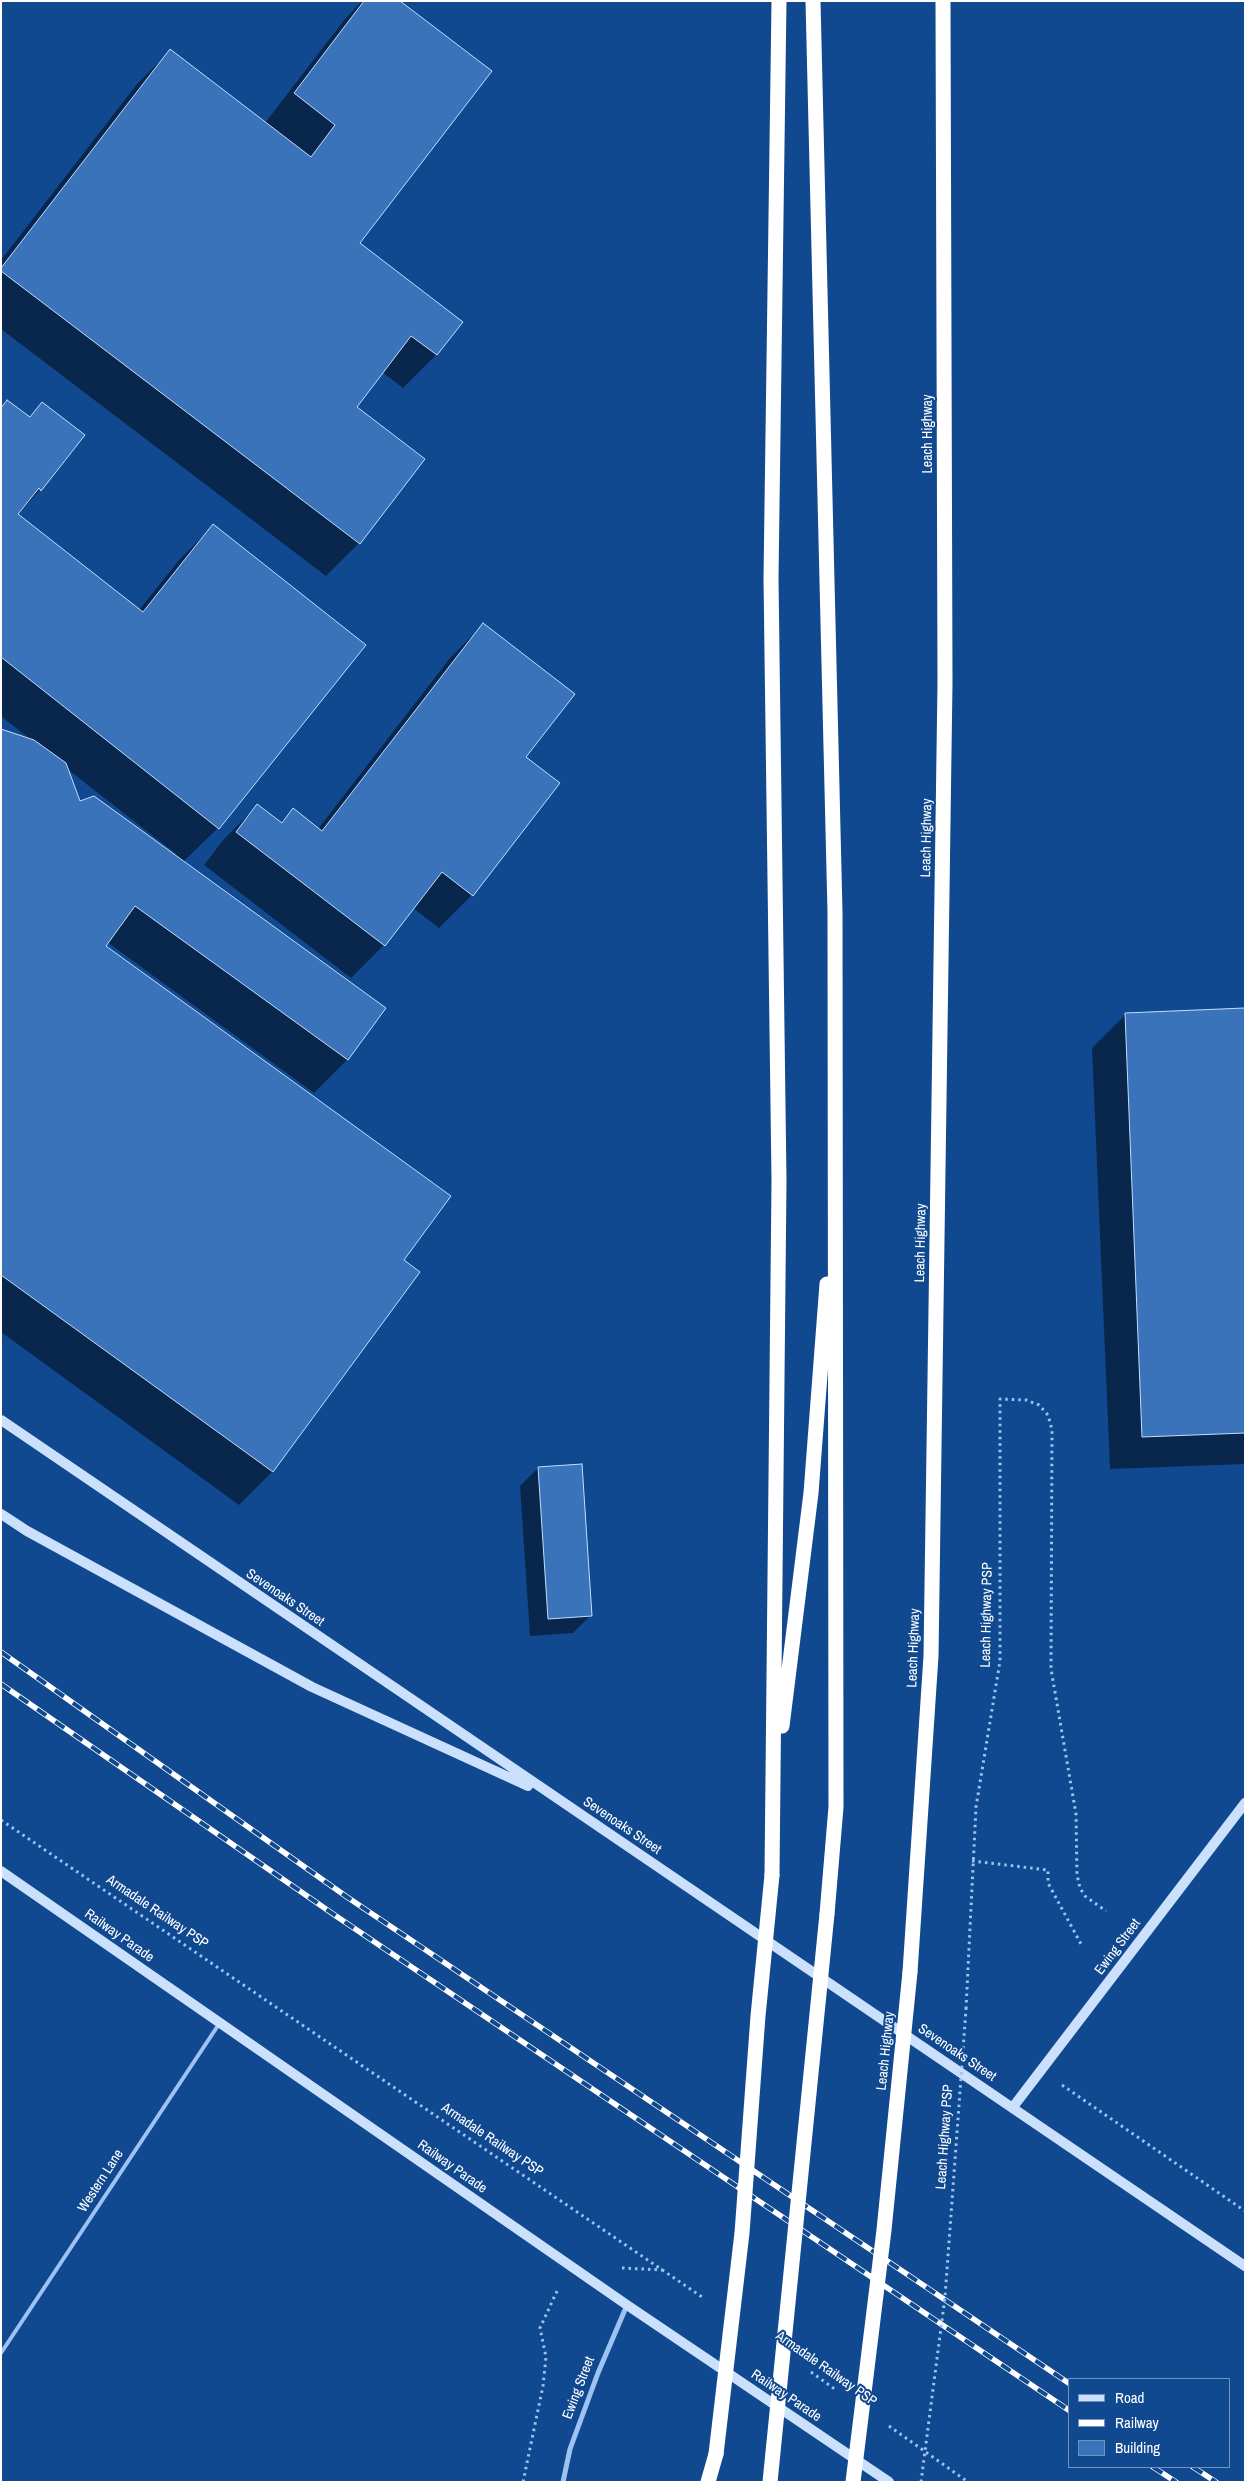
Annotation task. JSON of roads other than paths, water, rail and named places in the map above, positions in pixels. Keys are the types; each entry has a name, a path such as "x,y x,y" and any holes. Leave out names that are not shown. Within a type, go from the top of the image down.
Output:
{"highway":[{"path":"708,2482 716,2454 742,2233 758,2016 772,1875 779,1182 771,578 779,1"},
{"path":"770,2482 836,1807 835,912 813,1"},
{"name":"Leach Highway","path":"853,2482 884,2230 910,1972 931,1656 945,683 943,1"},
{"path":"774,1782 812,1493 835,1148"}],"main road":[{"name":"Sevenoaks Street","path":"1,1420 1245,2266"},
{"name":"Sevenoaks Street","path":"1,1514 27,1531 312,1686 554,1797"},
{"name":"Ewing Street","path":"1013,2107 1245,1803"},
{"name":"Railway Parade","path":"1,1871 627,2305 889,2482"}],"street":[{"name":"Ewing Street","path":"563,2482 570,2450 598,2373 627,2305"}],"lane":[{"name":"Western Lane","path":"1,2353 220,2022"}],"railway":[{"path":"1,1652 347,1897 1068,2383"},
{"path":"1,1684 336,1916 1068,2410"},
{"path":"1155,2468 1176,2482"},
{"path":"1195,2468 1216,2482"}]}
